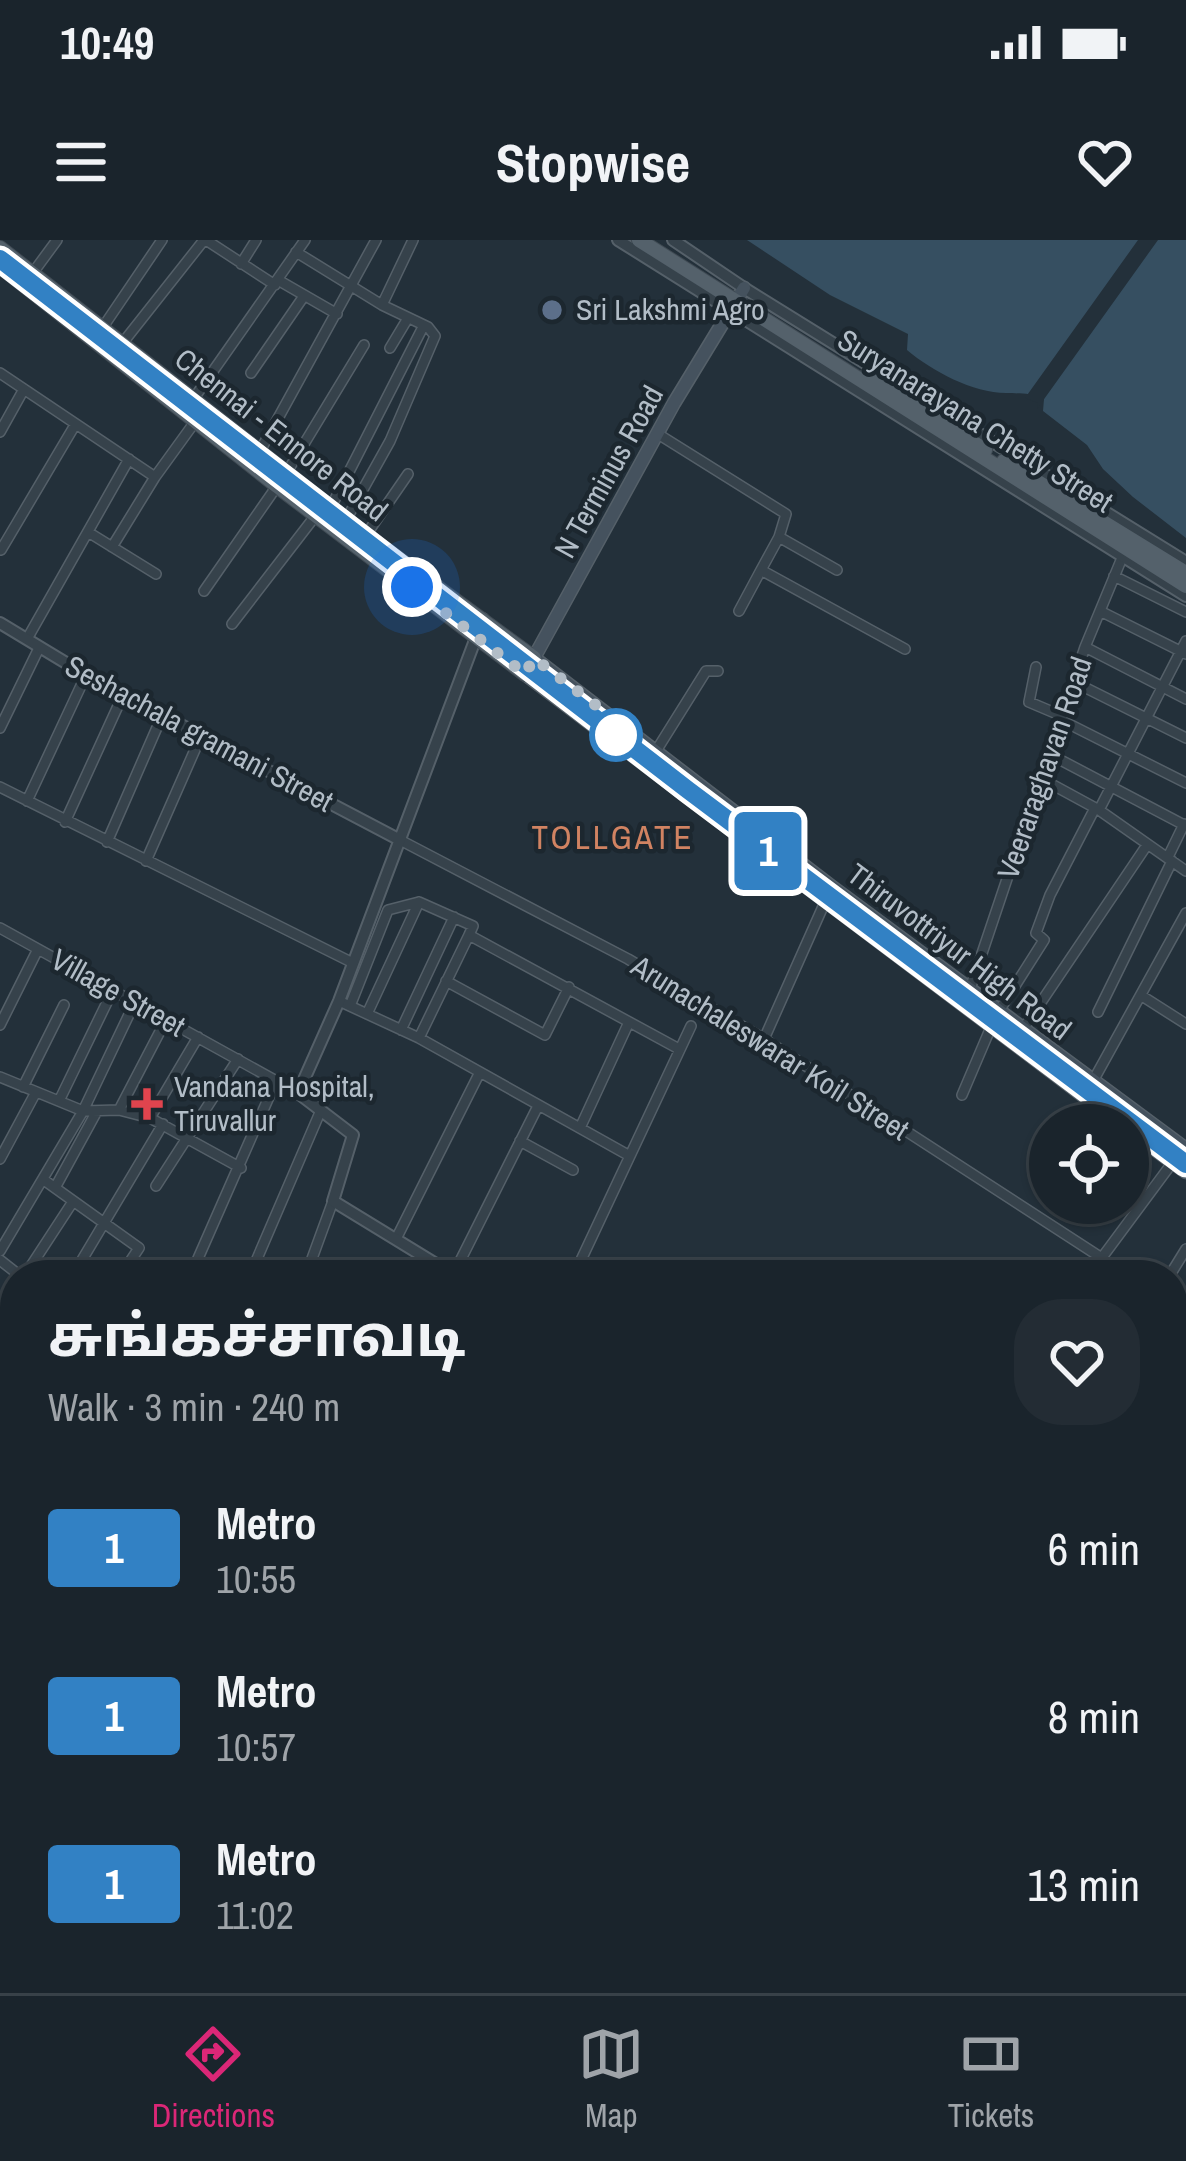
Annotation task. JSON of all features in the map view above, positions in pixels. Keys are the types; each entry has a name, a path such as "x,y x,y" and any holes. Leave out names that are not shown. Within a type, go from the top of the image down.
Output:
{"main road":[{"path":"639,240 737,299"},
{"path":"655,240 737,299"},
{"name":"Chennai - Ennore Road","path":"0,248 366,535 534,658"},
{"name":"Chennai - Ennore Road","path":"0,266 277,486 525,674"},
{"name":"N Terminus Road","path":"525,674 737,299"},
{"name":"Suryanarayana Chetty Street","path":"737,299 1125,552 1186,586"},
{"name":"Suryanarayana Chetty Street","path":"737,299 1186,573"},
{"name":"Thiruvottriyur High Road","path":"534,658 1185,1148"},
{"name":"Thiruvottriyur High Road","path":"525,674 1094,1104"},
{"name":"Thiruvottriyur High Road","path":"1149,1145 1186,1172"}],"street":[{"path":"32,274 56,240"},
{"path":"100,330 162,240"},
{"path":"121,345 205,240 338,314"},
{"path":"241,264 256,240"},
{"path":"193,400 305,240"},
{"path":"260,451 376,240"},
{"path":"382,305 413,240"},
{"path":"618,240 737,299 1186,562"},
{"path":"673,240 737,299"},
{"path":"296,252 434,332 435,340 390,441 346,518"},
{"path":"251,373 304,296"},
{"path":"390,348 408,318"},
{"path":"332,505 424,325"},
{"path":"286,472 364,345"},
{"path":"0,373 155,477"},
{"path":"0,432 24,389"},
{"path":"112,547 197,419"},
{"path":"1,550 75,425"},
{"path":"658,434 786,514 740,611"},
{"path":"27,639 129,459"},
{"path":"366,535 408,474"},
{"path":"204,592 277,486"},
{"path":"232,624 316,514"},
{"path":"88,532 156,574"},
{"path":"779,537 837,570"},
{"path":"1125,552 1186,596"},
{"name":"Veeraraghavan Road","path":"963,1007 1085,647 1125,552"},
{"path":"761,571 905,649"},
{"path":"1114,576 1186,611"},
{"path":"999,1011 1043,940 1036,933 1050,895 1184,648 1100,611"},
{"path":"344,1003 353,964 483,619"},
{"name":"Seshachala gramani Street","path":"0,623 86,675 400,840"},
{"path":"1085,647 1186,699"},
{"path":"0,728 39,648"},
{"path":"1036,667 1029,702 1186,783"},
{"path":"656,751 706,671 718,671"},
{"path":"27,801 86,675"},
{"path":"1074,682 1186,738"},
{"path":"65,822 123,695"},
{"path":"106,842 162,716"},
{"path":"146,861 201,736"},
{"path":"1051,755 1185,823 1098,1012"},
{"path":"1042,779 1097,809 1186,871"},
{"path":"0,788 353,964"},
{"name":"Arunachaleswarar Koil Street","path":"400,840 628,959 764,1039 1106,1260"},
{"path":"1024,1029 1148,845"},
{"path":"367,1014 419,902"},
{"path":"311,1260 353,1135 298,1093 388,910 419,902 472,926 419,1038"},
{"path":"764,1039 825,902"},
{"path":"1093,1081 1183,927 1186,913"},
{"path":"401,1030 454,917"},
{"name":"Village Street","path":"0,928 298,1093"},
{"path":"470,935 679,1049"},
{"path":"0,1025 38,949"},
{"path":"446,981 545,1035 569,987"},
{"path":"59,1101 113,990"},
{"path":"1142,996 1186,1024"},
{"path":"0,1258 83,1111 135,1002"},
{"path":"344,1003 419,1038 628,1155"},
{"path":"23,1087 64,1005"},
{"path":"119,1110 166,1018"},
{"path":"580,1128 628,1022"},
{"path":"581,1260 691,1026"},
{"path":"962,1095 991,1027"},
{"path":"150,1118 198,1037"},
{"path":"156,1186 238,1059"},
{"path":"396,1239 479,1072"},
{"path":"0,1077 83,1111 119,1110 150,1118 241,1168"},
{"path":"197,1260 276,1081"},
{"path":"0,1159 37,1092"},
{"path":"460,1260 538,1106"},
{"path":"256,1260 321,1110"},
{"path":"56,1186 97,1111"},
{"path":"82,1260 163,1124"},
{"path":"520,1141 573,1170"},
{"path":"1103,1258 1185,1148"},
{"path":"44,1180 139,1248 131,1260"},
{"path":"333,1201 429,1260"},
{"path":"32,1260 72,1203"},
{"path":"1089,1250 1090,1260"}],"water":[{"path":"747,240 1186,240 1186,538 1133,497 1103,469 1087,445 1043,411 1044,399 980,389 941,373 907,350 908,334 830,295"}],"pier":[{"path":"1138,240 1158,240 1037,409 1038,403 1025,398"}],"railway":[{"path":"0,259 688,790 1186,1164"}],"metro line":[{"name":"1","path":"0,259 688,790 1186,1164"}],"place":[{"name":"Sri Lakshmi Agro","path":"552,310"},
{"name":"Vandana Hospital, Tiruvallur","path":"147,1104"}],"district":[{"name":"TOLLGATE","path":"613,837"}],"route":[{"path":"412,587 525,674 534,658 630,731 616,735"}]}
